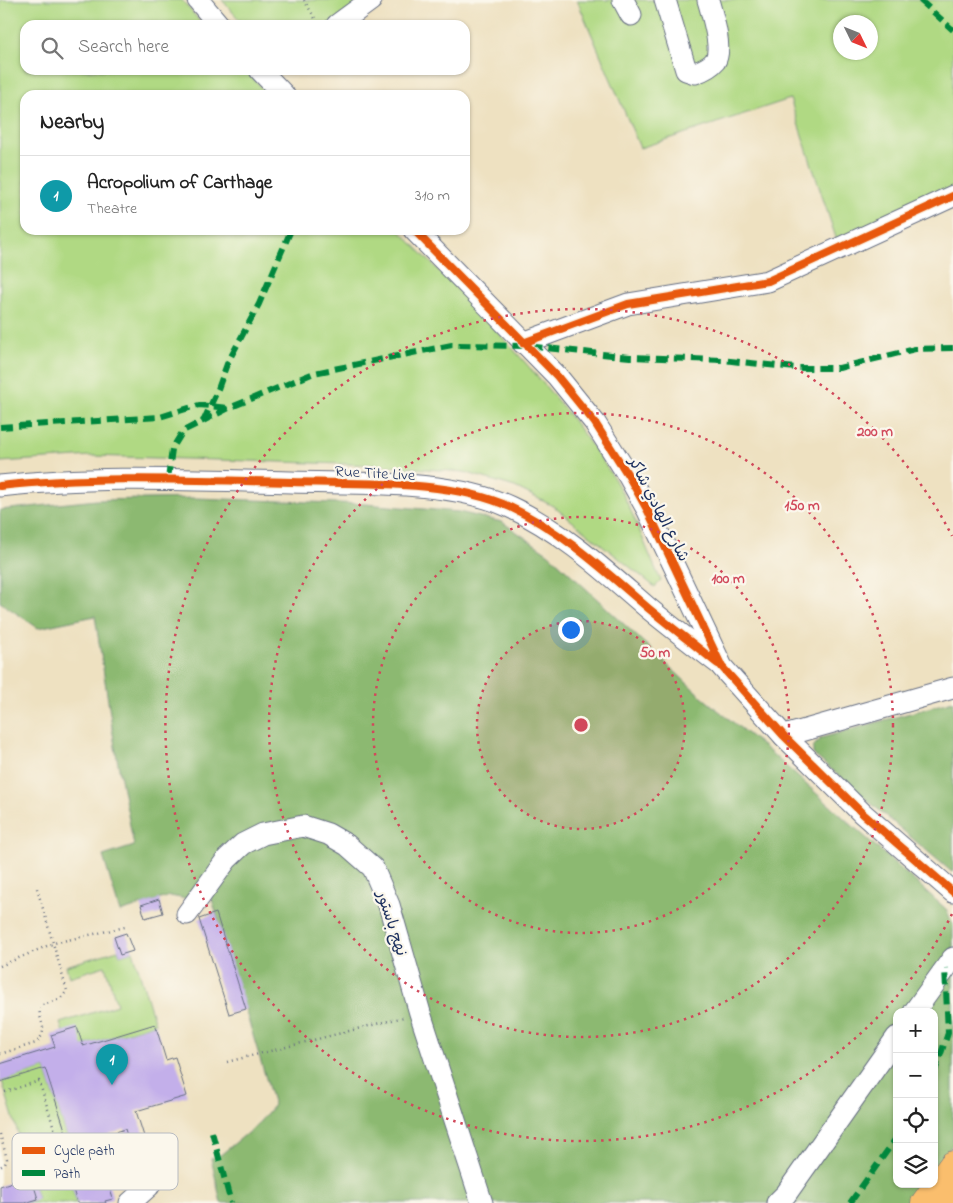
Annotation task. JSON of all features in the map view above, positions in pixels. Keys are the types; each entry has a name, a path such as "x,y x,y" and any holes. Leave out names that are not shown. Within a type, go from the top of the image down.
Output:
{"highway":[{"path":"925,1203 953,1165"}],"street":[{"path":"198,0 215,20"},
{"path":"344,20 370,0"},
{"path":"666,0 686,70 694,74 715,61 718,53 708,0"},
{"path":"269,75 280,90"},
{"path":"523,343 628,304 768,280 953,196"},
{"name":"شارع الهادي شاكر","path":"419,235 578,400 609,442 651,518 722,667 784,736 862,813 953,892"},
{"name":"Rue Tite Live","path":"0,486 41,481 168,479 366,484 460,492 510,507 540,523 602,568 722,667"},
{"path":"784,736 953,688"},
{"name":"نهج باستور","path":"187,914 227,858 243,844 263,834 303,826 328,834 347,845 373,868 389,905 420,1013 482,1203"},
{"path":"917,1008 953,958"},
{"path":"776,1203 786,1194 893,1043"},
{"path":"130,1203 145,1190"}],"path":[{"path":"304,0 316,20"},
{"path":"0,1054 36,1043 44,1027 40,1006 60,999 65,995 67,988 36,885"},
{"path":"0,966 54,943 125,927"},
{"path":"227,1062 420,1013"},
{"path":"5,1092 39,1081 56,1133"},
{"path":"0,1134 7,1159 5,1164 0,1167"}],"green space":[{"path":"0,0 182,0 199,20 20,20 20,75 250,75 264,90 20,90 20,235 404,235 514,350 592,446 621,491 661,581 655,587 553,506 515,487 464,472 376,465 92,456 0,462"},
{"path":"222,0 364,0 335,20 240,20"},
{"path":"577,0 953,0 953,200 837,241 790,99 640,148"},
{"path":"196,498 365,504 459,512 502,522 549,554 703,698 770,752 946,909 953,925 953,1144 938,1164 938,1008 893,1008 893,1188 920,1188 909,1203 221,1203 211,1158 218,1157 256,1126 274,1105 211,896 198,901 170,896 120,912 103,856 134,846 116,753 95,616 38,628 0,602 0,510 97,500"},
{"path":"953,701 953,873 813,754 813,747 821,738"},
{"path":"118,950 120,955 133,951 155,1024 83,1046 63,1032 60,1023 117,1005 105,966 69,977 66,966"},
{"path":"45,1068 66,1133 18,1133 2,1081"},
{"path":"35,1190 73,1190 77,1203 25,1203 38,1199"}],"building":[{"path":"159,899 163,913 145,918 141,905"},
{"path":"216,913 246,1009 229,1014 199,919"},
{"path":"126,933 133,951 120,955 114,937"},
{"path":"155,1024 166,1060 175,1057 187,1096 136,1111 143,1133 126,1133 125,1129 113,1133 66,1133 45,1068 0,1082 0,1064 55,1047 51,1035 77,1027 83,1046"},
{"path":"12,1182 12,1190 35,1190 38,1199 25,1203 0,1203 0,1186"},
{"path":"73,1190 110,1190 113,1199 105,1201 106,1203 77,1203"}],"marked path":[{"path":"920,0 953,30"},
{"path":"203,422 227,364 259,304 289,235"},
{"path":"168,479 172,449 183,431 229,408 314,373 452,345 527,346 630,357 722,360 796,368 839,368 915,349 953,348"},
{"path":"0,427 160,417 199,405 229,408"},
{"path":"938,1062 948,1033 945,968"},
{"path":"212,1132 231,1203"},
{"path":"850,1203 893,1143"}],"cycle path":[{"path":"523,343 628,304 768,281 953,196"},
{"path":"419,235 557,376 595,423 648,511 722,667 784,736 862,813 953,892"},
{"path":"0,486 109,479 373,483 432,487 486,498 529,517 565,540 718,664"}],"place":[{"name":"Acropolium of Carthage","path":"112,1085"}]}
